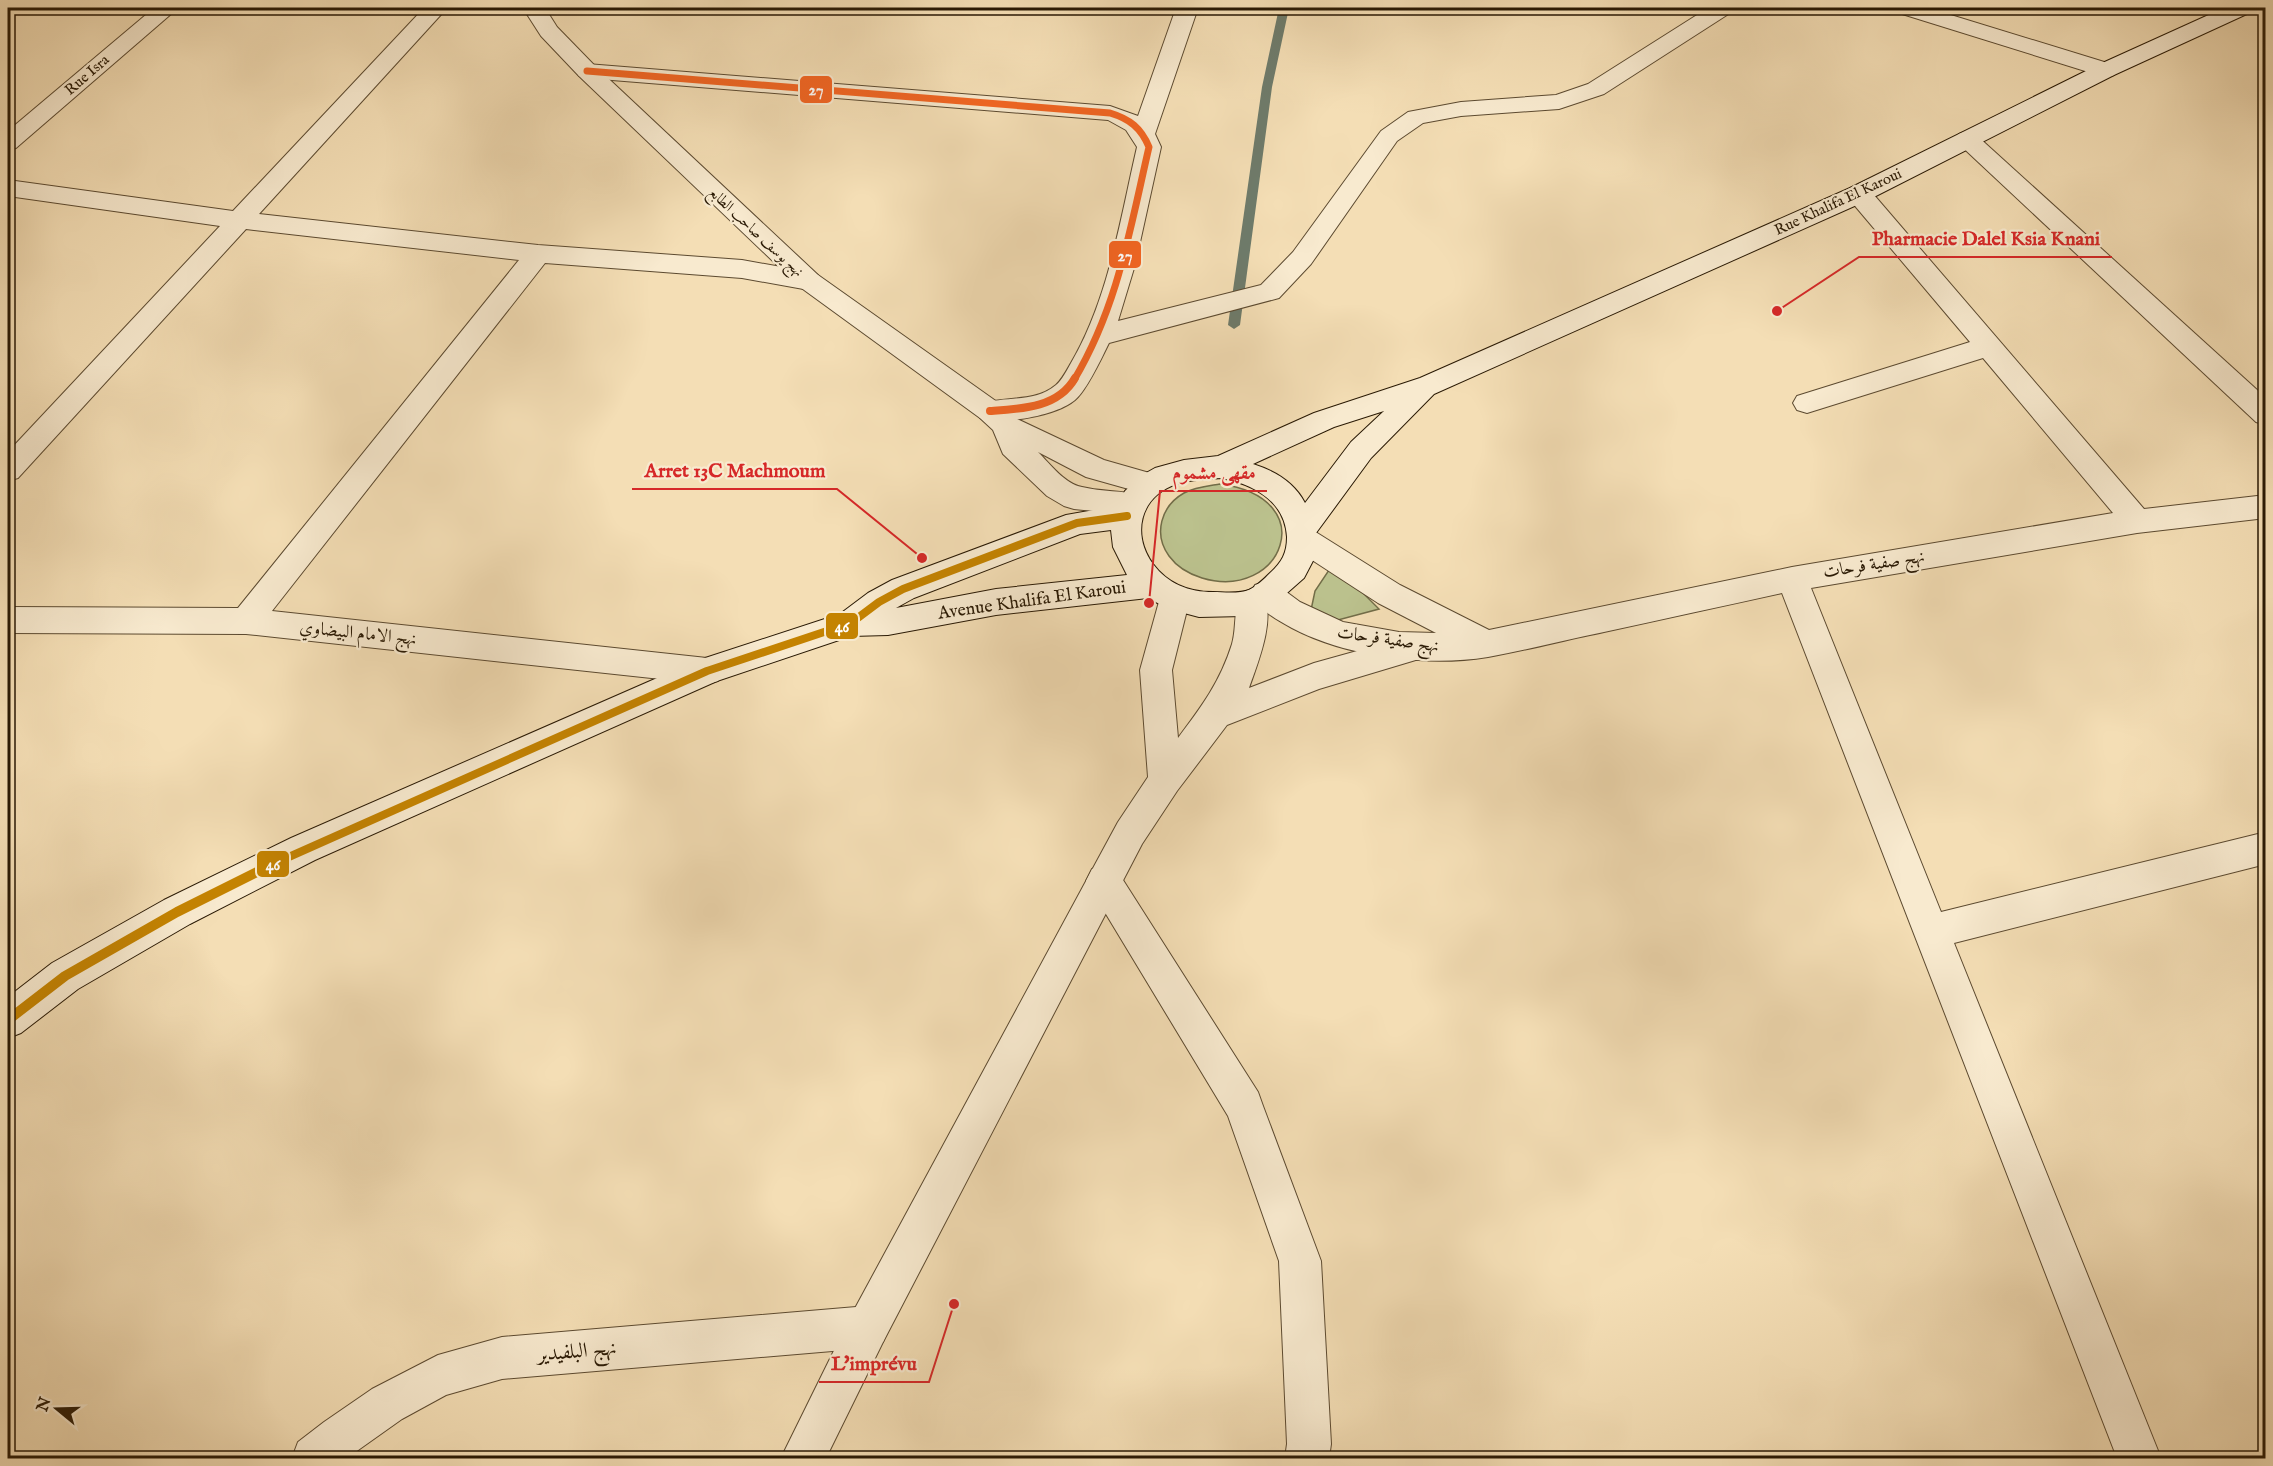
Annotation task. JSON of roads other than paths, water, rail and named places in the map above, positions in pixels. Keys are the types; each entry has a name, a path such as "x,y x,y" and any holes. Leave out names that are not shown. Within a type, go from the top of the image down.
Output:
{"street":[{"name":"Rue Isra","path":"8,143 167,8"},
{"path":"8,470 436,8"},
{"name":"نهج يوسف صاحب الطابع","path":"534,8 549,31 587,71 809,282 997,418 1013,446 1057,488 1074,498 1137,501"},
{"path":"1144,132 1187,8"},
{"path":"1098,336 1270,292 1302,258 1389,136 1416,117 1461,109 1559,102 1596,89 1722,8"},
{"path":"1907,8 2106,70"},
{"name":"Rue Khalifa El Karoui","path":"1222,467 1324,420 1430,385 1859,194 2106,70 2241,8"},
{"path":"587,71 1110,113 1126,119 1144,132 1149,147 1115,290 1098,336 1084,365 1066,392 1034,407 997,418"},
{"path":"1967,139 2265,415"},
{"path":"8,188 238,220 538,254 742,269 809,282"},
{"path":"1859,194 2137,521"},
{"path":"246,621 538,254"},
{"path":"1807,403 1988,347"},
{"name":"Rue Khalifa El Karoui","path":"1303,535 1361,450 1394,416 1430,385"},
{"path":"1222,467 1251,473 1275,487 1293,507 1303,535 1300,554 1288,577 1259,598 1205,606 1164,591 1132,561 1125,537 1137,501 1192,468 1222,467"},
{"name":"Avenue Khalifa El Karoui","path":"851,623 879,602 903,589 1137,501"},
{"name":"نهج صفية فرحات","path":"1259,598 1330,633 1418,647 1450,648 1486,644 1792,579 2137,521 2265,506"},
{"name":"نهج صفية فرحات","path":"1303,535 1389,594 1486,644"},
{"path":"1792,579 2139,1458"},
{"path":"1164,591 1156,670 1165,780"},
{"name":"Avenue Khalifa El Karoui","path":"851,623 888,622 996,602 1164,591"},
{"path":"803,1458 868,1327 1130,833 1165,780 1215,716 1233,687 1250,641 1259,598"},
{"name":"نهج الامام البيضاوي","path":"8,620 246,621 708,671"},
{"path":"8,1020 65,976 177,912 303,849 708,671 851,623"},
{"path":"1215,716 1314,677 1418,647"},
{"path":"1930,932 2265,848"},
{"path":"1104,881 1244,1106 1300,1261 1309,1444 1307,1458"},
{"name":"نهج البلفيدير","path":"314,1458 339,1437 387,1404 438,1376 502,1358 868,1327"}],"waterway":[{"path":"1234,325 1267,87 1284,8"}],"place":[{"name":"Pharmacie Dalel Ksia Knani","path":"1777,311"},
{"name":"Arret 13C Machmoum","path":"922,558"},
{"name":"مقهى مشموم","path":"1149,603"},
{"name":"L'imprévu","path":"954,1304"}]}
